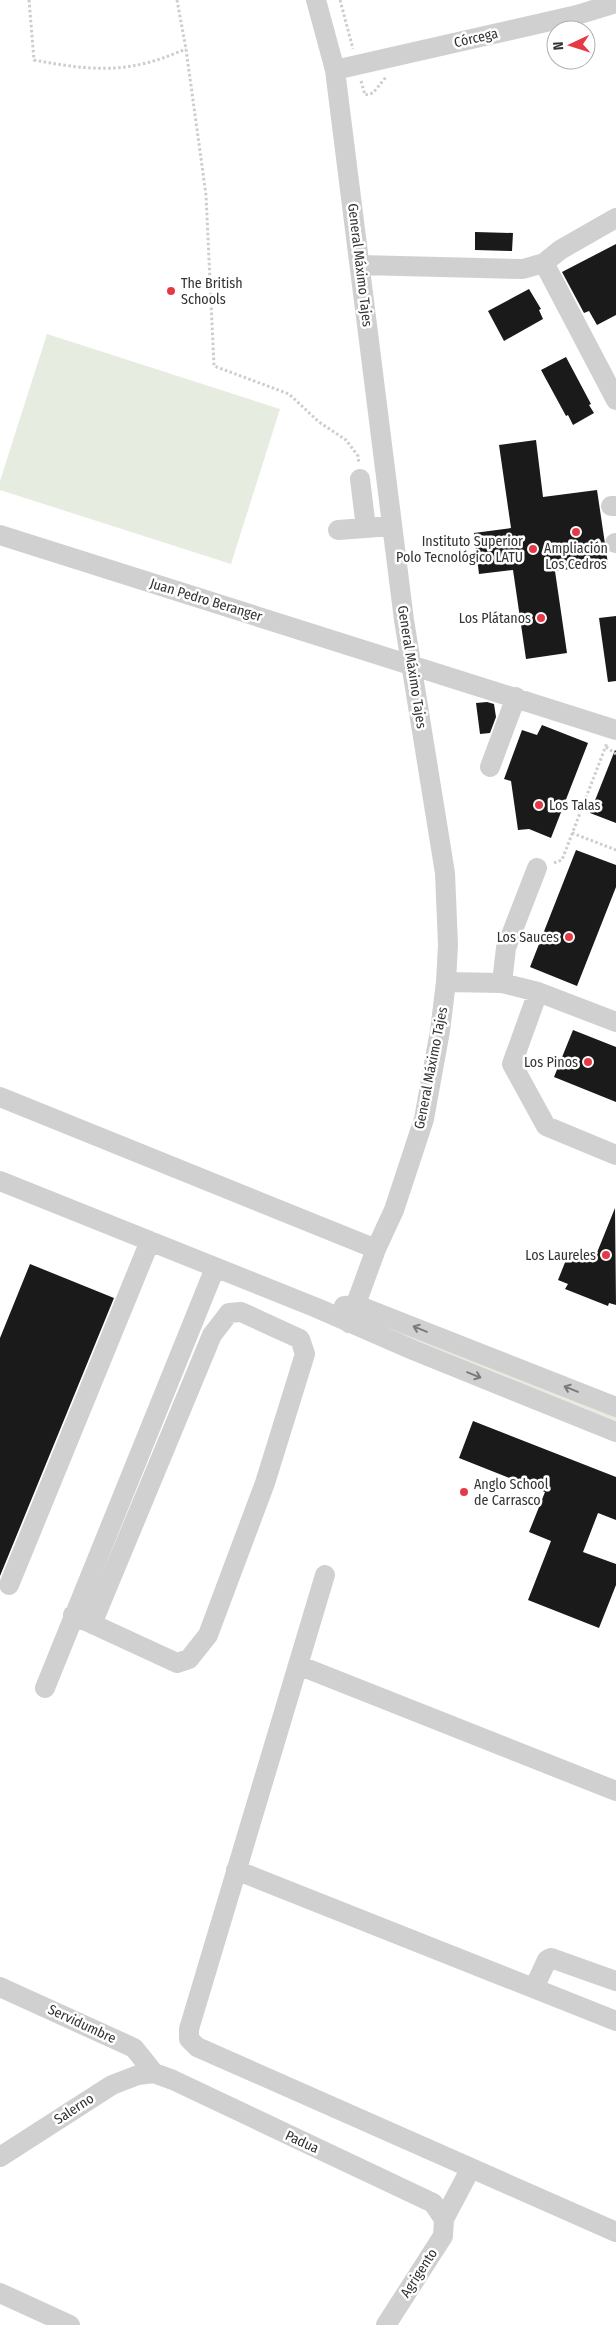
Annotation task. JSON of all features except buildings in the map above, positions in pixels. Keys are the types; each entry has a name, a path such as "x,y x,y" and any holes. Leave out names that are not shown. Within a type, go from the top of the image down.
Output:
{"street":[{"name":"General Máximo Tajes","path":"316,0 335,70 411,665 446,874 448,945 446,982 424,1119 394,1210 376,1249 349,1323"},
{"name":"Córcega","path":"335,70 577,15 614,2"},
{"path":"360,265 523,269 544,263 560,250 616,218"},
{"path":"544,263 616,400"},
{"path":"360,479 366,528"},
{"path":"338,530 392,526"},
{"name":"Juan Pedro Beranger","path":"0,535 516,697 611,735"},
{"path":"490,767 516,697"},
{"path":"502,983 506,948 537,868"},
{"path":"446,982 502,983 538,992 616,1022"},
{"path":"538,992 512,1064 546,1126 616,1155"},
{"path":"0,1097 376,1249"},
{"path":"0,1181 317,1308 349,1323 616,1432"},
{"path":"8,1585 150,1241"},
{"path":"46,1688 73,1615 215,1268"},
{"path":"317,1308 357,1304 616,1407"},
{"path":"73,1615 92,1624 178,1663 189,1659 208,1636 265,1483 305,1354 300,1339 241,1312 229,1313 212,1335 170,1441 92,1624"},
{"path":"149,1433 170,1441"},
{"path":"325,1575 189,2029 189,2039 197,2047 616,2232"},
{"path":"298,1665 616,1790"},
{"path":"236,1870 616,2021"},
{"path":"534,1988 546,1960 551,1958 616,1981"},
{"name":"Servidumbre","path":"0,1987 134,2048 154,2073"},
{"name":"Salerno","path":"0,2157 112,2085 138,2075 154,2073"},
{"name":"Padua","path":"154,2073 433,2204 444,2219"},
{"name":"Agrigento","path":"386,2325 443,2236 444,2219 471,2168"},
{"path":"0,2294 46,2320 70,2325"}],"path":[{"path":"29,0 34,60 78,68 110,68 146,63 186,49"},
{"path":"177,0 186,49 206,195 214,366 288,394 303,409 346,440 353,448 358,456 360,479"},
{"path":"340,0 354,52"},
{"path":"611,735 616,754"},
{"path":"537,868 562,860 611,735"},
{"path":"572,833 616,850"}],"shaded area":[{"path":"47,334 280,409 231,564 0,490 0,481"},
{"path":"364,1315 616,1416 616,1421 364,1320"}],"place":[{"name":"The British Schools","path":"171,291"},
{"name":"Ampliación Los Cedros","path":"576,532"},
{"name":"Instituto Superior Polo Tecnológico LATU","path":"533,549"},
{"name":"Los Plátanos","path":"541,618"},
{"name":"Los Talas","path":"539,805"},
{"name":"Los Sauces","path":"569,937"},
{"name":"Los Pinos","path":"588,1062"},
{"name":"Los Laureles","path":"606,1255"},
{"name":"Anglo School de Carrasco","path":"464,1492"}]}
